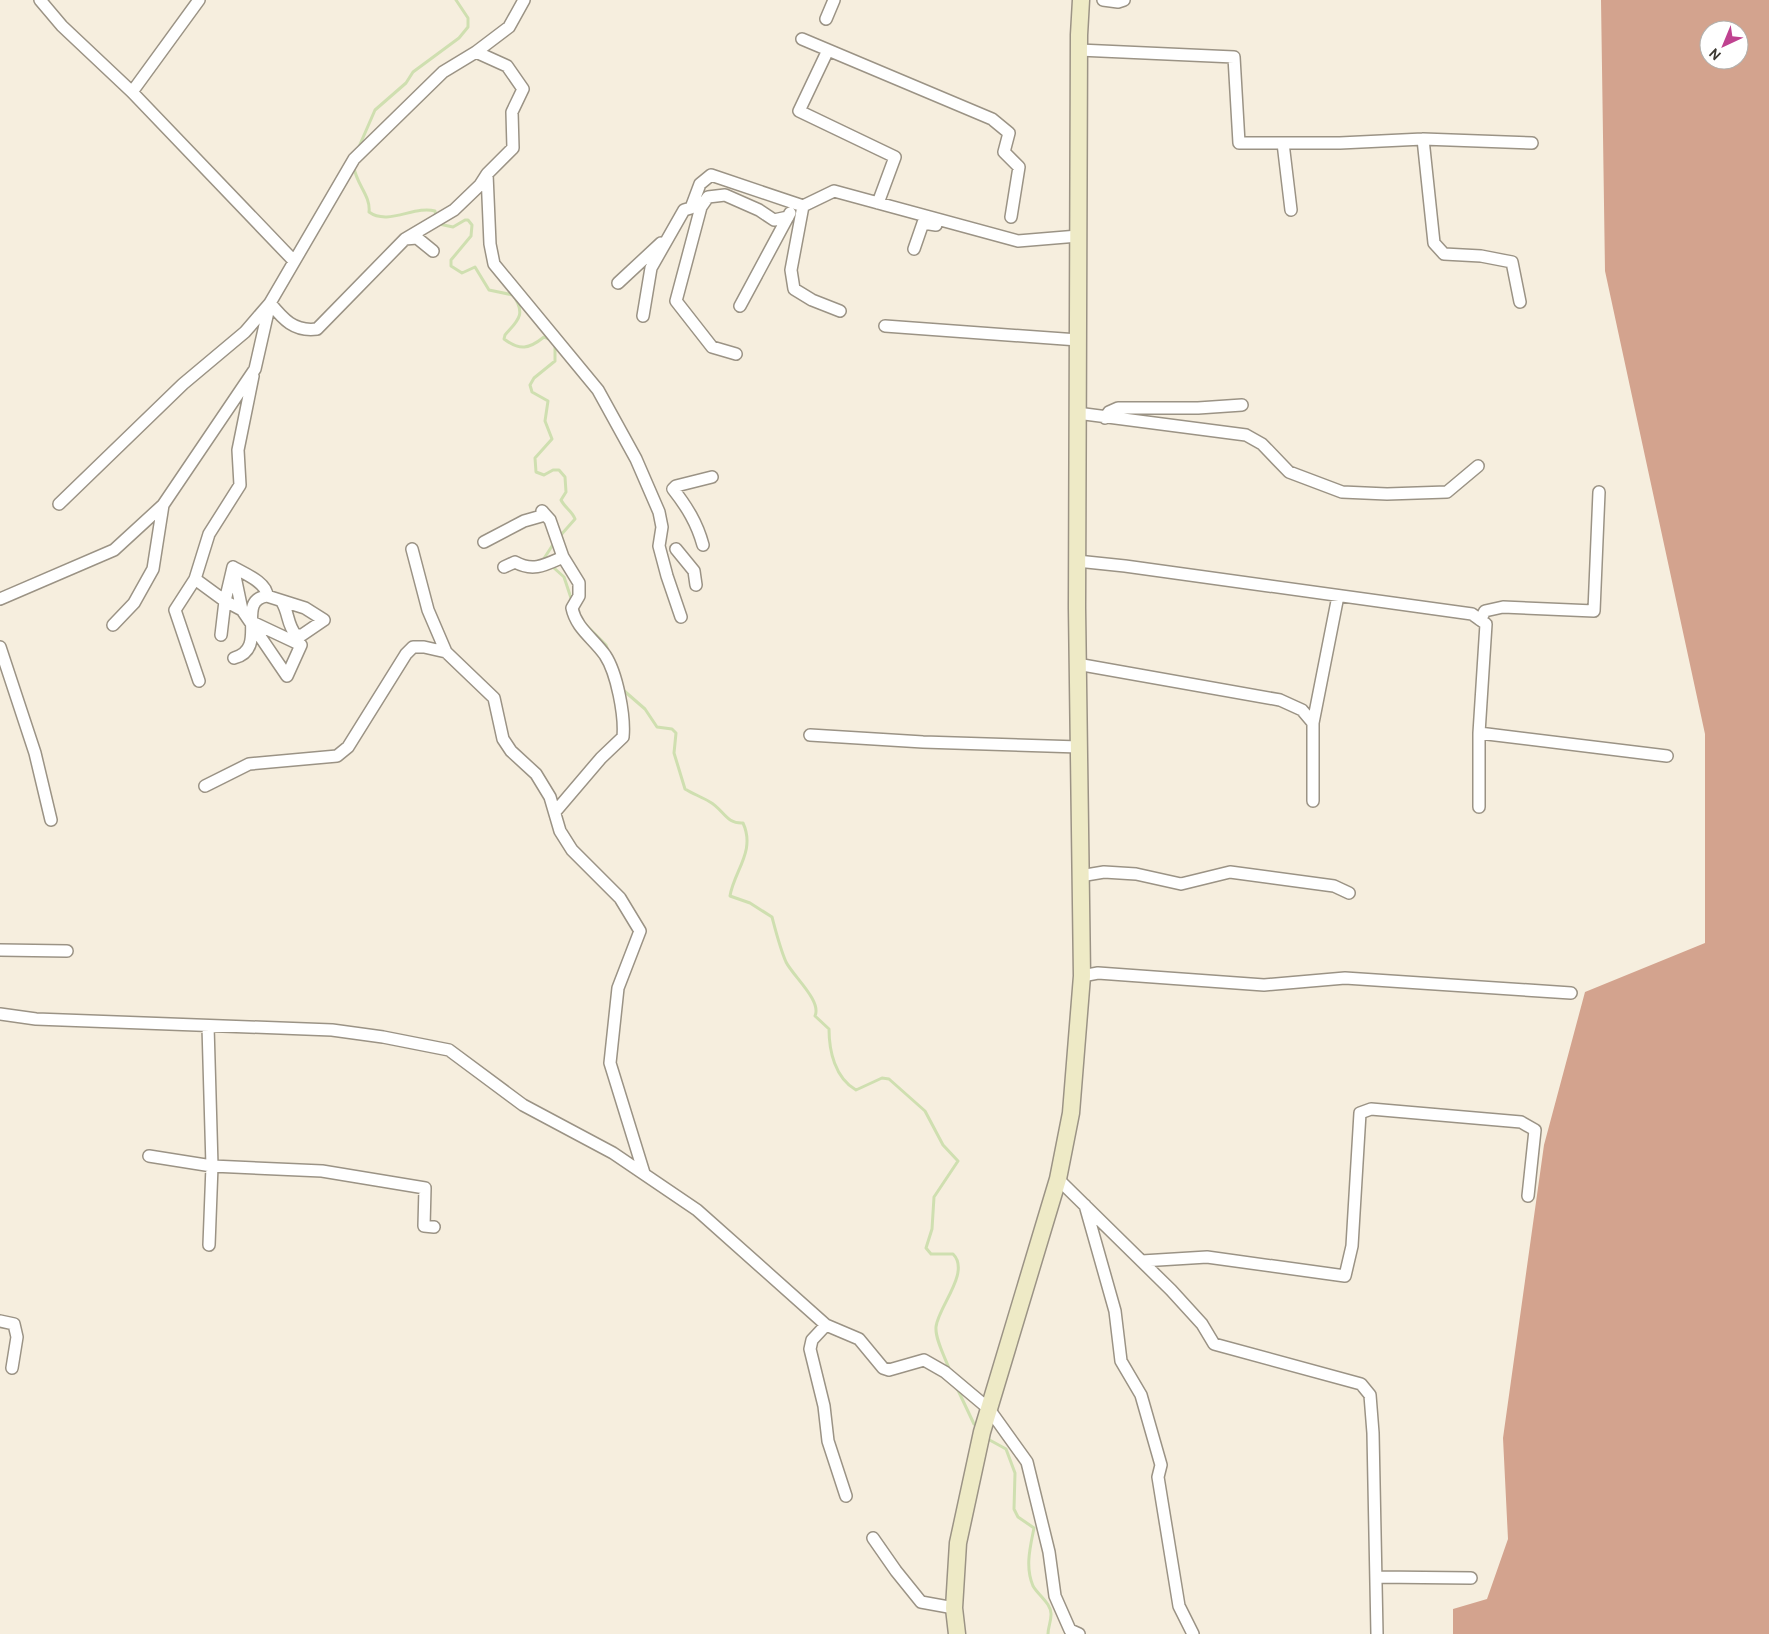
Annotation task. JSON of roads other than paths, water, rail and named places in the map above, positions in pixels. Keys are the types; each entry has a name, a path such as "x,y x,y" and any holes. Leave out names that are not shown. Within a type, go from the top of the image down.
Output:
{"main road":[{"path":"957,1634 954,1608 958,1544 990,1409 1058,1179 1071,1113 1082,976 1077,664 1079,50 1081,0"}],"street":[{"path":"40,0 62,26 132,92 294,260"},
{"path":"132,92 199,0"},
{"path":"59,504 183,384 245,332 270,303 354,159 442,72 476,52 508,27 524,0"},
{"path":"826,19 834,0"},
{"path":"1103,0 1118,2 1124,0"},
{"path":"802,39 992,118 1009,132 1004,152 1019,167 1010,217"},
{"path":"828,50 799,111 895,157 878,203"},
{"path":"1079,50 1234,56 1239,143 1423,140 1532,143"},
{"path":"270,303 285,321 302,329 317,329 405,239 454,210 480,185 487,174 513,148 512,112 523,89 507,66 476,52"},
{"path":"1423,140 1434,243 1444,254 1481,256 1512,262 1520,302"},
{"path":"1283,143 1290,210"},
{"path":"487,174 490,244 494,264 598,390 636,459 659,512 662,527 659,546 681,617"},
{"path":"643,316 651,268 671,236 684,210 691,208 700,184 711,175 799,204"},
{"path":"740,306 788,217 799,204 834,191 1018,241 1078,236"},
{"path":"736,354 712,348 676,301 701,207 708,197 725,195 759,210 774,220 788,217"},
{"path":"799,204 791,270 794,289 812,300 840,311"},
{"path":"914,249 923,223 926,222 1000,244 1005,238"},
{"path":"618,283 671,236"},
{"path":"405,239 417,238 433,251"},
{"path":"199,681 175,610 195,579 209,534 240,485 238,450 270,303"},
{"path":"885,326 1078,340"},
{"path":"0,599 114,550 163,505 255,369"},
{"path":"1105,418 1109,412 1118,408 1198,408 1242,405"},
{"path":"1077,413 1246,435 1262,444 1289,472 1342,492 1388,494 1448,492 1478,466"},
{"path":"703,545 698,528 688,509 673,489 676,486 712,477"},
{"path":"1480,620 1485,611 1503,607 1594,611 1600,492"},
{"path":"113,625 134,603 153,569 163,505"},
{"path":"484,542 524,521 544,513 550,520 563,557 581,589 572,608 574,617 582,630 593,640 606,657 625,720 623,737 555,812"},
{"path":"412,549 428,610 446,652 494,698 503,739 511,751 536,774 550,797 560,831 572,850 620,898 640,931 618,988 610,1063 644,1173"},
{"path":"676,549 694,571 696,585"},
{"path":"504,567 515,562 525,568 538,568 563,557"},
{"path":"1077,561 1145,568 1472,614 1486,624 1479,733 1479,807"},
{"path":"233,567 263,586 267,591 267,596"},
{"path":"221,635 225,601 233,567"},
{"path":"233,567 242,610 287,676 301,645 250,621"},
{"path":"195,579 225,601 242,610"},
{"path":"234,658 242,656 248,650 252,636 250,621 255,603 262,596 282,602"},
{"path":"1313,801 1313,723 1338,596"},
{"path":"0,647 36,753 52,820"},
{"path":"205,786 248,764 337,756 348,747 406,654 413,647 424,647 446,652"},
{"path":"1077,664 1280,700 1302,710 1313,723"},
{"path":"1479,733 1667,756"},
{"path":"810,735 923,742 1078,747"},
{"path":"1080,876 1104,872 1136,874 1180,884 1200,877 1230,872 1334,886 1349,892"},
{"path":"0,950 67,951"},
{"path":"1082,976 1098,973 1264,985 1345,978 1570,993"},
{"path":"0,1014 36,1019 332,1030 383,1037 448,1050 522,1105 613,1153 697,1210 826,1325 859,1339 883,1368 889,1370 924,1360 945,1372 990,1409 1027,1462 1049,1552 1055,1596 1073,1633"},
{"path":"208,1026 212,1166 209,1245"},
{"path":"1142,1261 1206,1257 1345,1276 1352,1246 1360,1113 1371,1109 1521,1122 1535,1130 1528,1196"},
{"path":"149,1156 212,1166 322,1171 425,1188 424,1226 434,1228"},
{"path":"1058,1179 1142,1261 1202,1324 1214,1344 1361,1384 1370,1394 1373,1433 1377,1634"},
{"path":"1084,1204 1115,1311 1121,1361 1140,1395 1159,1456 1161,1466 1158,1477 1179,1606 1193,1634"},
{"path":"0,1321 14,1324 17,1337 12,1368"},
{"path":"826,1325 812,1340 810,1349 824,1406 828,1441 846,1496"},
{"path":"873,1538 921,1602 954,1608"},
{"path":"1376,1576 1471,1578"}],"waterway":[{"path":"358,149 375,110 406,83 413,72 459,38 468,27 468,18 456,0"},
{"path":"354,167 357,179 366,195 369,212 376,216 385,217 427,210 435,211 436,218"},
{"path":"439,224 453,227 468,220 472,225 471,236 451,260 451,266 462,273 475,267 489,290 513,295 517,302 520,313 519,317 504,339 520,347 534,344 544,337 552,340"},
{"path":"555,344 555,361 534,378 530,385 532,392 548,401 545,421 552,439 535,458 536,472 544,475 553,470 559,470 565,477 566,492 561,500 575,519 560,536"},
{"path":"543,560 554,543"},
{"path":"554,568 564,577 572,601"},
{"path":"585,624 606,645 608,651"},
{"path":"622,689 645,709 657,727 672,729 676,733 674,753 685,789 715,805 729,819 737,823 743,823 746,833 746,852 730,896 750,903 772,917 786,962 811,996 816,1010 815,1016 829,1029 830,1046 838,1071 849,1085 856,1090 882,1078 889,1079 925,1111 943,1145 958,1161 934,1197 932,1229 926,1248 931,1254 953,1254 958,1261 956,1280 936,1327 939,1343 950,1371"},
{"path":"956,1386 974,1424"},
{"path":"986,1438 1006,1449 1015,1473 1014,1509 1018,1517 1034,1528 1029,1557 1029,1572 1033,1586 1051,1611 1048,1634"}]}
